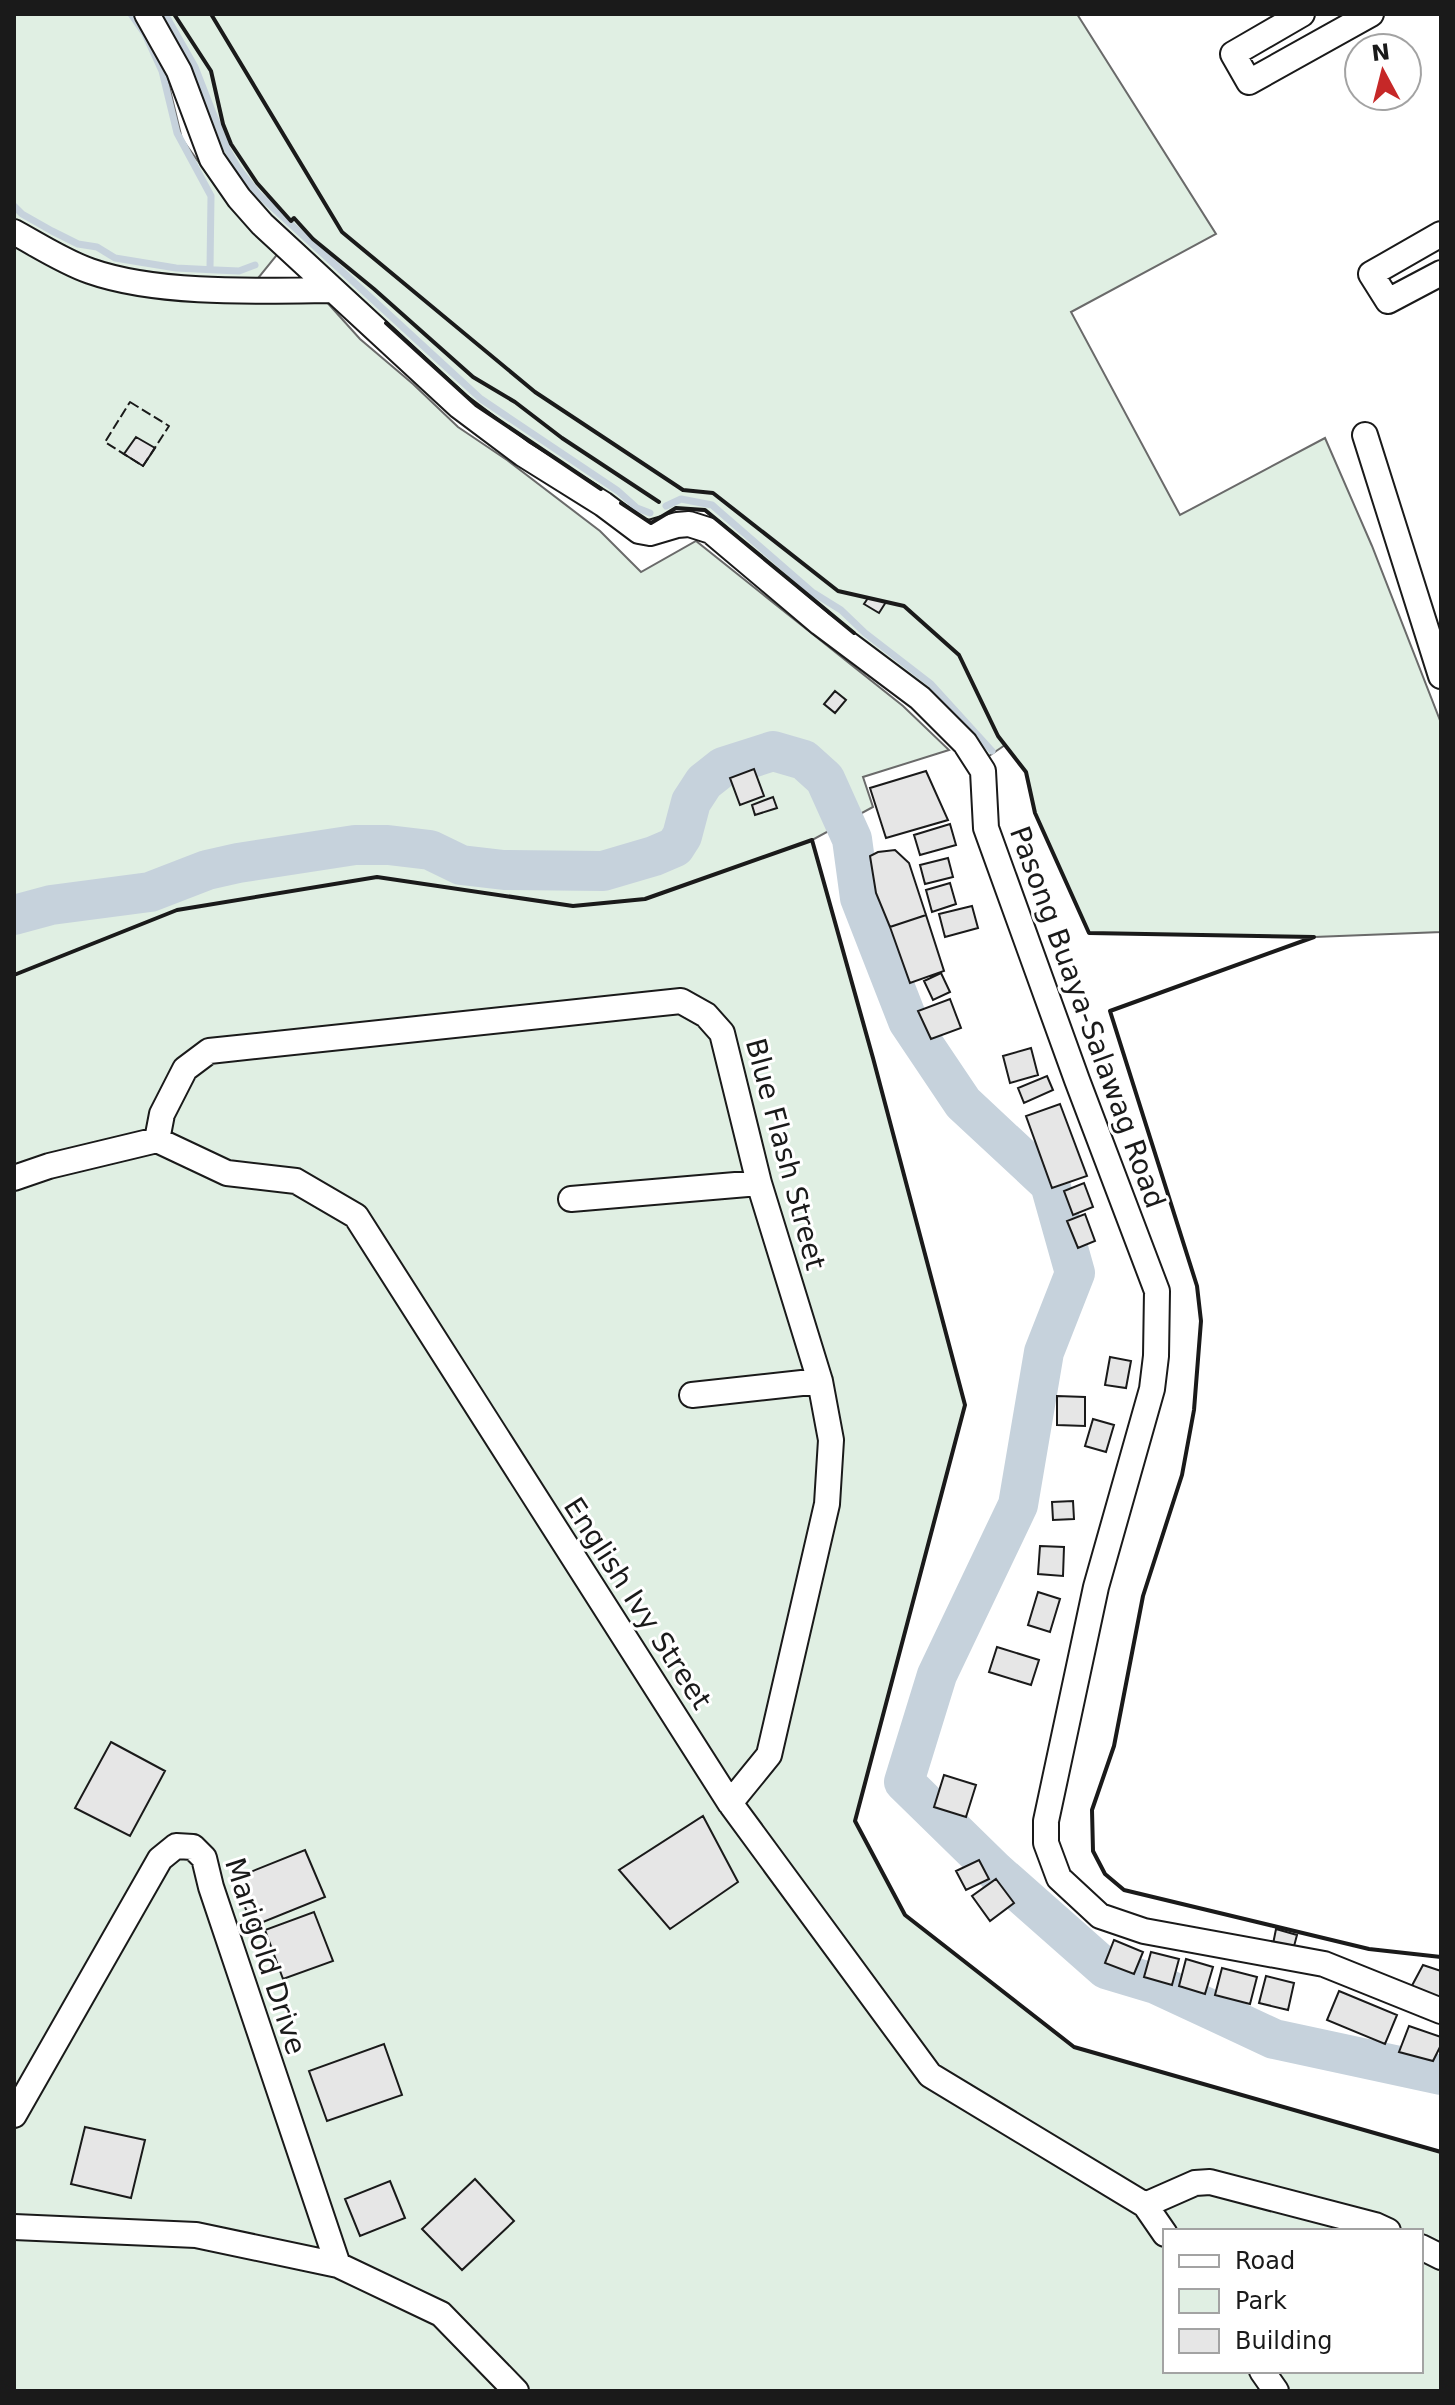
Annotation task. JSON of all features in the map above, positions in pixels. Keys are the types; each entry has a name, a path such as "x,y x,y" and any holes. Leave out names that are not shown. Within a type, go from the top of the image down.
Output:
{"street":[{"name":"Pasong Buaya-Salawag Road","path":"147,14 179,71 204,144 222,176 262,224 469,414 639,531 650,533 689,524 711,531 820,623 920,698 975,756 983,771 986,828 1157,1291 1152,1389 1096,1587 1046,1821 1046,1843 1059,1878 1100,1916 1144,1931 1324,1964 1441,2011"},
{"path":"1302,14 1233,54 1249,82 1371,14"},
{"path":"14,232 88,271 122,280 193,287 333,290"},
{"path":"1441,234 1371,274 1388,301 1441,273"},
{"path":"1365,435 1441,676"},
{"name":"Blue Flash Street","path":"157,1140 162,1114 185,1069 209,1051 681,1001 706,1015 722,1033 759,1183 820,1381 831,1440 827,1504 769,1755 730,1803"},
{"path":"14,1178 49,1166 157,1140"},
{"name":"English Ivy Street","path":"157,1140 227,1173 296,1181 356,1216 730,1803 930,2075 1145,2205 1163,2231"},
{"path":"571,1199 759,1183"},
{"path":"692,1395 820,1381"},
{"name":"Marigold Drive","path":"14,2115 160,1859 176,1846 193,1847 204,1858 338,2265"},
{"path":"1145,2205 1195,2183 1210,2182 1384,2229"},
{"path":"14,2227 196,2235 338,2265 441,2314 516,2391"},
{"path":"1423,2248 1441,2257"},
{"path":"1263,2373 1276,2391"}],"green space":[{"path":"14,14 137,14 162,57 182,139 232,208 280,251 255,282 138,272 95,263 14,226"},
{"path":"156,14 1077,14 1216,234 1071,312 1180,515 1325,438 1372,546 1441,723 1441,932 1314,937 1089,933 1035,813 1026,772 1005,745 989,756 934,695 839,622 705,511 676,508 651,523 476,405 245,191 227,169"},
{"path":"14,239 60,264 324,299 360,339 458,427 600,531 641,572 696,541 903,706 949,750 863,777 873,807 812,840 965,1405 855,1821 905,1915 1074,2047 1441,2152 1441,2391 14,2391"}],"building":[{"path":"136,437 155,448 143,466 124,454"},
{"path":"868,598 886,602 879,613 864,604"},
{"path":"835,691 846,700 835,713 824,704"},
{"path":"754,769 764,796 740,805 730,778"},
{"path":"926,771 948,820 886,838 870,788"},
{"path":"773,797 777,808 755,815 752,805"},
{"path":"950,824 956,845 920,855 914,835"},
{"path":"895,850 909,863 926,915 890,927 876,893 870,856"},
{"path":"948,858 953,877 925,884 920,865"},
{"path":"950,883 956,904 932,912 926,890"},
{"path":"972,906 978,928 945,937 939,914"},
{"path":"926,915 944,971 910,983 890,927"},
{"path":"941,973 950,992 933,1000 924,981"},
{"path":"950,999 961,1028 931,1039 918,1011"},
{"path":"1031,1048 1038,1075 1010,1083 1003,1056"},
{"path":"1047,1076 1053,1090 1024,1103 1018,1088"},
{"path":"1060,1104 1087,1176 1052,1188 1026,1116"},
{"path":"1084,1183 1093,1207 1073,1215 1064,1191"},
{"path":"1085,1214 1095,1241 1078,1248 1067,1221"},
{"path":"1110,1357 1131,1361 1126,1388 1105,1385"},
{"path":"1057,1396 1085,1397 1085,1426 1057,1425"},
{"path":"1093,1419 1114,1425 1106,1452 1085,1446"},
{"path":"1073,1501 1074,1519 1053,1520 1052,1502"},
{"path":"1040,1546 1064,1547 1063,1576 1038,1574"},
{"path":"1038,1592 1060,1599 1050,1632 1028,1625"},
{"path":"997,1647 1039,1660 1031,1685 989,1672"},
{"path":"111,1742 165,1771 130,1836 75,1808"},
{"path":"944,1775 976,1785 966,1817 934,1807"},
{"path":"703,1816 738,1882 670,1929 619,1870"},
{"path":"305,1850 325,1897 253,1926 233,1879"},
{"path":"979,1860 989,1879 966,1890 956,1871"},
{"path":"996,1879 1014,1903 990,1921 972,1896"},
{"path":"314,1912 333,1961 283,1979 265,1930"},
{"path":"1276,1929 1297,1935 1293,1950 1273,1944"},
{"path":"1114,1940 1143,1952 1134,1974 1105,1963"},
{"path":"1151,1952 1179,1959 1172,1985 1144,1977"},
{"path":"1186,1959 1213,1967 1205,1994 1179,1986"},
{"path":"1423,1965 1441,1971 1441,2005 1408,1993"},
{"path":"1222,1968 1257,1977 1250,2004 1215,1995"},
{"path":"1266,1976 1294,1983 1288,2010 1259,2003"},
{"path":"1339,1991 1397,2015 1385,2044 1327,2020"},
{"path":"1409,2026 1441,2037 1441,2045 1433,2061 1399,2052"},
{"path":"384,2044 402,2095 327,2121 309,2071"},
{"path":"85,2127 145,2140 131,2198 71,2184"},
{"path":"475,2179 514,2221 462,2270 422,2229"},
{"path":"390,2181 405,2218 360,2236 345,2199"}],"waterway":[{"path":"131,14 145,34 162,71 177,133 211,196 210,269"},
{"path":"165,14 195,67 227,149 258,194 481,399 618,491 637,508 650,513"},
{"path":"14,206 52,231 78,244 97,247 115,258 176,268 239,271 255,265"},
{"path":"666,506 681,499 712,505 812,592 841,610 865,633 931,684 992,751"},
{"path":"14,915 51,905 150,892 207,870 238,863 355,845 430,850 461,865 504,870 603,871 675,847 682,836 691,802 704,782 723,767 773,751 804,760 825,779 852,839 860,898 908,1021 963,1103 1050,1184 1075,1273 1044,1352 1018,1505 937,1675 904,1782 995,1871 1106,1969 1156,1984 1274,2039 1441,2075"}],"fence":[{"path":"130,402 169,426 143,466 105,442 130,402"}],"wall":[{"path":"174,14 211,71 223,124 231,144 257,183 291,221 294,218 313,239 473,377 515,402 562,438 659,502"},
{"path":"211,14 342,232 535,392 683,490 713,493 838,591 904,606 959,655 998,736 1026,772 1035,813 1089,933 1314,937 1110,1011 1197,1286 1201,1321 1194,1410 1182,1475 1143,1596 1114,1746 1092,1810 1093,1851 1105,1874 1124,1890 1369,1949 1441,1957"},
{"path":"386,323 476,405 601,489"},
{"path":"621,503 651,523 676,508 705,510 854,633"},
{"path":"14,975 177,910 377,877 573,906 645,899 812,840 965,1405 855,1821 905,1915 1074,2047 1441,2152"}]}
